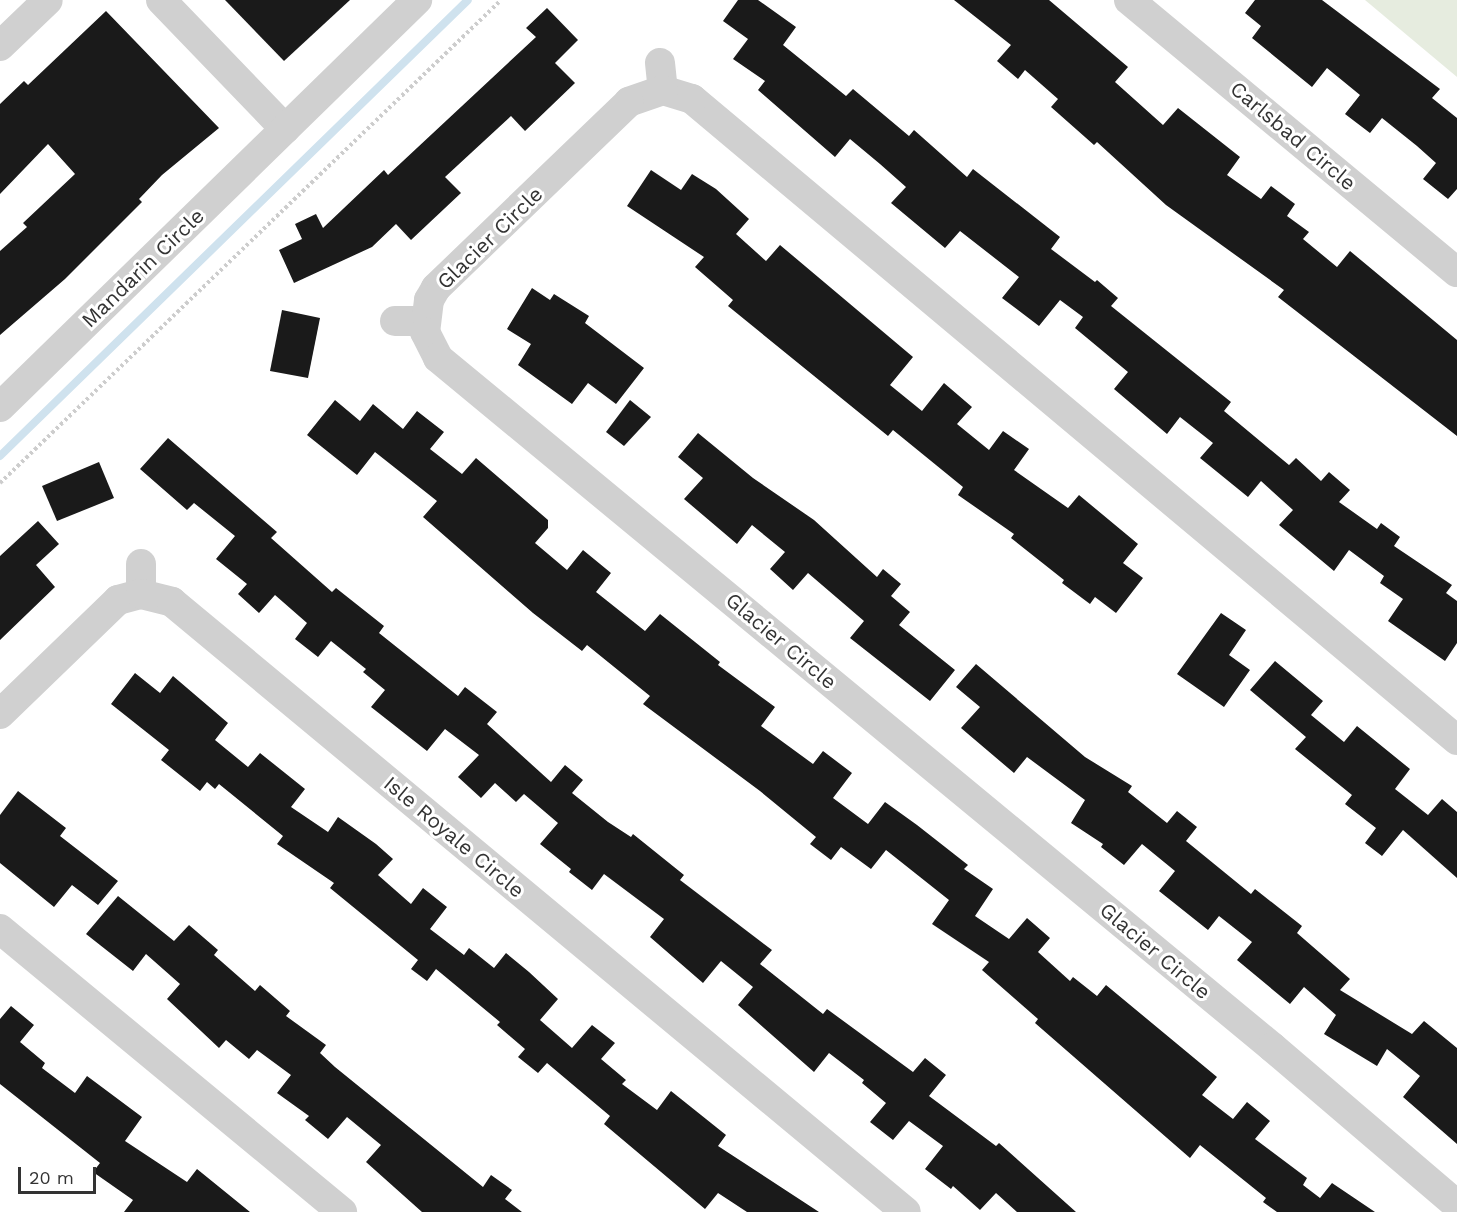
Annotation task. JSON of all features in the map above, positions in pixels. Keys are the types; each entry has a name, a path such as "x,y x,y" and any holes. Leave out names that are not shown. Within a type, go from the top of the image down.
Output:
{"street":[{"path":"0,46 48,0"},
{"path":"161,0 285,129"},
{"name":"Mandarin Circle","path":"0,407 417,0"},
{"name":"Carlsbad Circle","path":"1129,0 1457,272"},
{"name":"Glacier Circle","path":"1457,740 692,99 662,77 629,102 436,288 425,321 429,345 438,358 1272,1047 1457,1205"},
{"path":"395,321 425,321"},
{"path":"0,714 109,606 141,594 141,564"},
{"name":"Isle Royale Circle","path":"141,594 172,602 906,1212"},
{"path":"0,929 342,1212"}],"path":[{"path":"0,483 501,0"}],"shaded area":[{"path":"1365,0 1457,0 1457,77"}],"building":[{"path":"225,0 350,0 284,61"},
{"path":"738,0 758,0 796,27 783,45 846,96 853,89 909,136 914,130 967,177 973,169 1060,237 1051,249 1095,282 1097,280 1118,298 1111,306 1231,402 1224,411 1289,465 1296,458 1321,481 1329,472 1350,490 1339,502 1377,529 1381,523 1400,537 1394,546 1452,585 1446,593 1457,601 1457,643 1445,661 1388,621 1403,599 1380,583 1384,576 1349,550 1334,571 1279,525 1293,510 1261,481 1248,497 1200,458 1213,443 1180,417 1167,434 1114,389 1128,372 1075,328 1083,317 1060,300 1039,326 1002,298 1019,277 960,231 945,248 891,203 906,187 880,164 850,139 835,157 758,90 765,81 733,59 748,39 723,21"},
{"path":"954,0 1049,0 1128,67 1115,82 1163,125 1178,108 1240,157 1227,175 1261,199 1271,186 1295,204 1287,216 1309,232 1303,239 1337,267 1350,251 1457,340 1457,436 1278,297 1284,290 1166,205 1097,142 1094,145 1051,107 1058,99 1025,70 1018,79 997,61 1011,45"},
{"path":"1255,0 1322,0 1440,89 1432,98 1457,118 1457,189 1448,199 1423,179 1436,163 1417,146 1382,118 1370,133 1345,114 1360,95 1327,68 1312,87 1252,38 1261,26 1245,13"},
{"path":"547,8 578,40 555,63 575,83 525,131 511,116 445,177 461,193 411,240 396,224 372,247 294,283 279,250 302,239 295,224 316,214 323,228 384,170 388,175 536,37 526,28"},
{"path":"106,11 219,128 162,175 139,199 142,202 65,279 0,335 0,251 27,227 23,223 75,174 48,144 0,194 0,104 24,81 28,85"},
{"path":"651,170 681,190 692,174 716,189 749,219 736,234 766,261 780,245 913,357 890,385 922,411 944,383 972,407 957,424 989,450 1003,431 1029,449 1014,470 1068,508 1079,495 1138,544 1123,563 1143,578 1116,613 1095,597 1090,604 1062,583 1064,580 1011,538 1014,534 958,495 963,487 893,430 888,436 728,306 733,300 695,267 704,257 627,206"},
{"path":"532,288 550,300 554,294 589,316 585,323 644,368 616,404 588,383 572,404 518,365 531,344 507,329"},
{"path":"282,310 320,318 308,378 270,371"},
{"path":"335,400 360,421 373,404 403,429 417,411 444,432 430,449 462,474 476,458 548,520 548,528 535,543 567,570 583,550 611,573 596,592 645,631 660,614 720,662 718,665 775,707 761,726 813,764 823,751 852,773 833,798 868,824 885,802 917,825 968,865 964,869 993,889 975,916 1009,939 1027,918 1050,938 1038,952 1070,981 1073,977 1097,996 1106,985 1217,1077 1202,1095 1233,1119 1247,1102 1270,1121 1255,1139 1307,1178 1303,1185 1320,1198 1332,1183 1375,1212 1277,1212 1263,1202 1266,1198 1200,1145 1190,1158 1035,1023 1038,1019 982,970 989,962 932,924 949,900 886,850 871,869 841,847 831,860 810,844 816,837 760,791 643,704 650,696 587,645 582,651 533,613 423,517 437,501 375,452 357,475 307,435"},
{"path":"630,400 651,417 624,446 606,432"},
{"path":"698,433 753,478 814,520 877,577 883,569 901,584 891,596 910,612 899,625 955,670 930,701 850,638 864,621 808,573 793,590 770,569 785,552 752,525 737,544 684,499 703,478 678,457"},
{"path":"168,438 277,532 271,538 332,592 336,588 384,626 379,633 458,696 465,687 497,712 487,724 551,782 565,765 583,780 572,793 608,822 631,837 633,834 684,875 680,880 772,950 760,964 823,1014 827,1009 913,1072 925,1058 946,1075 929,1096 996,1146 999,1143 1076,1212 1017,1212 996,1193 980,1210 953,1186 951,1189 925,1169 943,1146 909,1121 893,1140 870,1122 886,1103 862,1083 864,1080 829,1053 814,1072 738,1005 753,987 721,961 703,983 650,937 664,919 604,874 592,890 569,872 571,869 540,844 558,823 524,794 516,802 495,783 481,798 458,777 479,755 445,729 427,751 371,707 385,690 363,672 366,669 331,641 318,657 295,639 307,623 275,595 259,613 238,594 247,584 216,559 235,536 194,503 187,510 140,469"},
{"path":"99,462 114,498 57,521 42,486"},
{"path":"38,521 59,544 36,565 55,587 0,640 0,556"},
{"path":"1221,613 1246,630 1229,655 1250,670 1224,707 1177,674"},
{"path":"1275,661 1323,701 1311,715 1344,742 1357,726 1410,769 1395,789 1428,815 1442,799 1457,812 1457,878 1403,830 1382,856 1365,843 1376,828 1345,804 1352,795 1295,749 1306,737 1250,690"},
{"path":"976,664 1085,757 1132,786 1128,792 1167,823 1177,811 1197,827 1186,841 1251,894 1255,889 1302,926 1297,933 1350,979 1340,990 1412,1034 1424,1021 1457,1048 1457,1144 1403,1097 1420,1076 1387,1049 1377,1066 1324,1034 1336,1015 1304,987 1290,1004 1237,960 1252,942 1219,916 1208,930 1159,891 1175,871 1142,844 1124,865 1101,847 1103,844 1071,823 1085,800 1027,757 1014,773 961,728 980,707 956,687"},
{"path":"135,673 160,693 173,676 228,723 215,740 248,767 260,753 305,789 291,807 328,832 338,817 376,844 393,859 378,875 411,904 423,888 447,907 430,929 464,955 469,948 494,968 506,953 529,972 558,999 540,1020 572,1048 592,1025 615,1043 601,1059 626,1080 622,1084 657,1110 671,1091 726,1135 718,1146 819,1212 747,1212 718,1193 705,1209 604,1124 610,1116 547,1063 538,1073 518,1057 525,1049 497,1025 500,1022 436,969 427,981 411,969 418,960 330,888 334,883 277,844 283,836 219,784 215,789 207,782 200,791 161,760 169,750 111,704"},
{"path":"18,791 66,828 60,836 118,881 98,905 72,885 54,907 0,863 0,815"},
{"path":"118,896 174,941 189,925 218,950 214,955 255,991 260,985 290,1011 286,1016 326,1045 320,1053 335,1067 483,1187 491,1175 512,1190 505,1199 522,1212 422,1212 366,1162 381,1145 347,1117 328,1139 305,1120 309,1116 277,1093 291,1075 257,1050 249,1059 226,1040 219,1048 167,999 180,984 146,954 133,971 86,934"},
{"path":"11,1006 34,1025 20,1042 45,1063 42,1068 75,1093 87,1076 142,1117 125,1141 187,1182 197,1169 250,1212 124,1212 133,1200 93,1172 100,1163 0,1084 0,1019"}],"waterway":[{"path":"0,456 468,0"}]}
